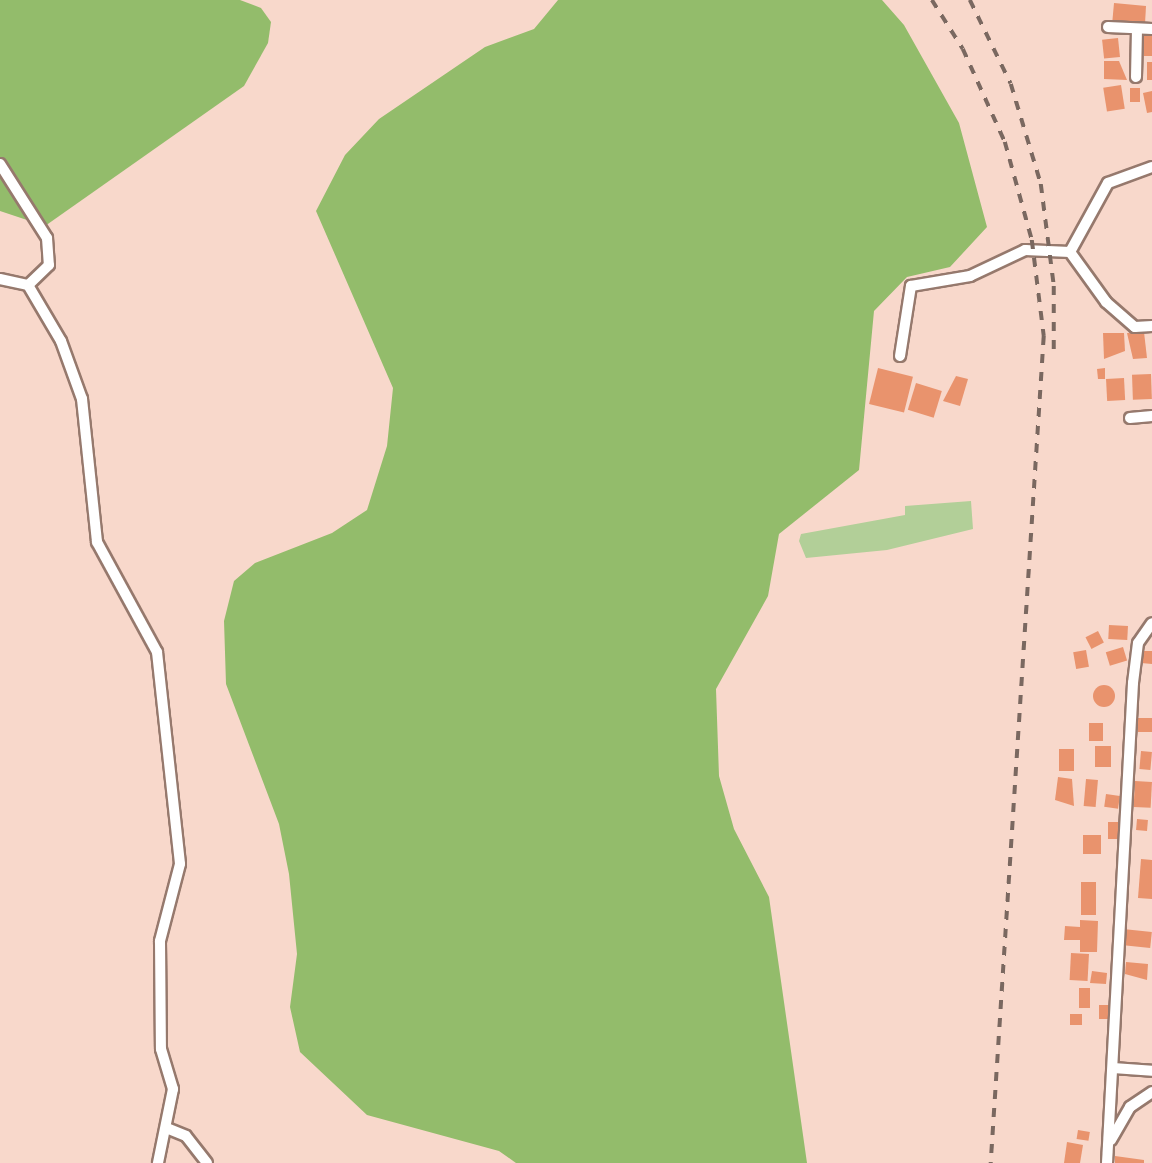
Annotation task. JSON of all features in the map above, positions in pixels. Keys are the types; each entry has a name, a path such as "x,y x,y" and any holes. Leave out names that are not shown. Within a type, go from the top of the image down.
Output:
{"street":[{"path":"1108,27 1152,29"},
{"path":"1136,77 1137,30"},
{"path":"0,164 47,238 49,265 28,285"},
{"path":"1070,252 1108,183 1152,167"},
{"path":"900,356 911,285 970,276 1025,250 1070,252"},
{"path":"1070,252 1107,302 1135,327 1152,326"},
{"path":"0,279 28,285 61,341 82,399 97,542 157,652 167,710 180,864 160,941 161,1049 173,1089 169,1129 158,1163"},
{"path":"1130,418 1152,416"},
{"path":"1107,1163 1133,683 1139,643 1152,623"},
{"path":"1113,1068 1152,1071"},
{"path":"1109,1146 1130,1107 1152,1092"},
{"path":"169,1129 186,1136 207,1163"}],"green space":[{"path":"0,0 240,0 261,8 271,22 268,43 244,86 45,226 0,211"},
{"path":"558,0 882,0 904,25 959,123 987,227 950,267 907,277 874,311 859,470 779,534 768,596 716,689 719,776 734,829 769,897 807,1163 516,1163 499,1151 367,1115 300,1052 290,1007 297,954 289,874 279,824 226,684 224,621 234,581 255,563 332,533 367,510 387,446 393,388 316,211 345,155 379,119 485,47 534,29"},
{"path":"971,501 973,529 887,550 806,558 799,541 801,534 905,515 905,506"}],"building":[{"path":"1114,3 1146,6 1145,24 1112,25"},
{"path":"1144,36 1152,36 1152,56 1144,56"},
{"path":"1118,38 1120,57 1104,59 1102,40"},
{"path":"1104,61 1119,61 1127,80 1104,79"},
{"path":"1147,62 1152,62 1152,80 1147,80"},
{"path":"1121,85 1125,109 1107,112 1103,88"},
{"path":"1130,88 1140,88 1140,102 1130,102"},
{"path":"1152,91 1152,112 1147,113 1143,93"},
{"path":"1144,332 1147,358 1133,359 1127,333"},
{"path":"1103,333 1124,333 1125,351 1104,359"},
{"path":"878,368 913,377 904,413 869,404"},
{"path":"1105,368 1105,379 1098,379 1097,369"},
{"path":"1151,374 1152,399 1133,400 1132,375"},
{"path":"956,376 968,379 960,406 943,401"},
{"path":"1124,378 1125,400 1107,401 1106,379"},
{"path":"916,383 942,391 934,418 908,410"},
{"path":"1109,625 1128,626 1127,640 1108,639"},
{"path":"1098,631 1104,643 1091,649 1086,637"},
{"path":"1123,647 1127,660 1110,666 1106,652"},
{"path":"1086,650 1089,667 1076,669 1073,652"},
{"path":"1142,651 1152,651 1152,664 1141,663"},
{"path":"1100,685 1108,685 1115,692 1115,700 1108,707 1100,707 1093,700 1093,692"},
{"path":"1138,718 1152,718 1152,732 1138,732"},
{"path":"1089,723 1103,723 1103,741 1089,741"},
{"path":"1095,746 1111,746 1111,767 1095,767"},
{"path":"1059,749 1074,749 1074,771 1059,771"},
{"path":"1141,751 1152,752 1150,770 1139,769"},
{"path":"1058,777 1072,779 1074,806 1055,800"},
{"path":"1086,779 1098,780 1096,807 1084,806"},
{"path":"1135,781 1152,782 1151,808 1134,807"},
{"path":"1106,794 1120,796 1118,809 1104,807"},
{"path":"1137,819 1148,820 1147,831 1136,830"},
{"path":"1108,822 1118,822 1118,839 1108,839"},
{"path":"1083,835 1101,835 1101,854 1083,854"},
{"path":"1141,859 1152,860 1152,899 1138,898"},
{"path":"1081,882 1096,882 1096,915 1081,915"},
{"path":"1080,920 1098,921 1097,952 1080,952 1080,940 1064,940 1065,926 1080,927"},
{"path":"1123,929 1152,932 1150,948 1121,945"},
{"path":"1071,953 1089,954 1088,981 1070,980"},
{"path":"1126,962 1148,964 1147,980 1125,974"},
{"path":"1092,971 1107,973 1106,984 1090,983"},
{"path":"1079,988 1090,988 1090,1008 1079,1008"},
{"path":"1099,1005 1109,1005 1109,1019 1099,1019"},
{"path":"1070,1014 1082,1014 1082,1025 1070,1025"},
{"path":"1078,1130 1090,1132 1088,1141 1077,1139"},
{"path":"1067,1142 1083,1145 1080,1163 1064,1163"},
{"path":"1115,1156 1144,1160 1144,1163 1115,1163"}],"railway":[{"path":"932,0 963,49 1005,142 1032,240 1044,336 991,1163"},
{"path":"970,0 1011,84 1041,184 1054,286 1054,356"}]}
